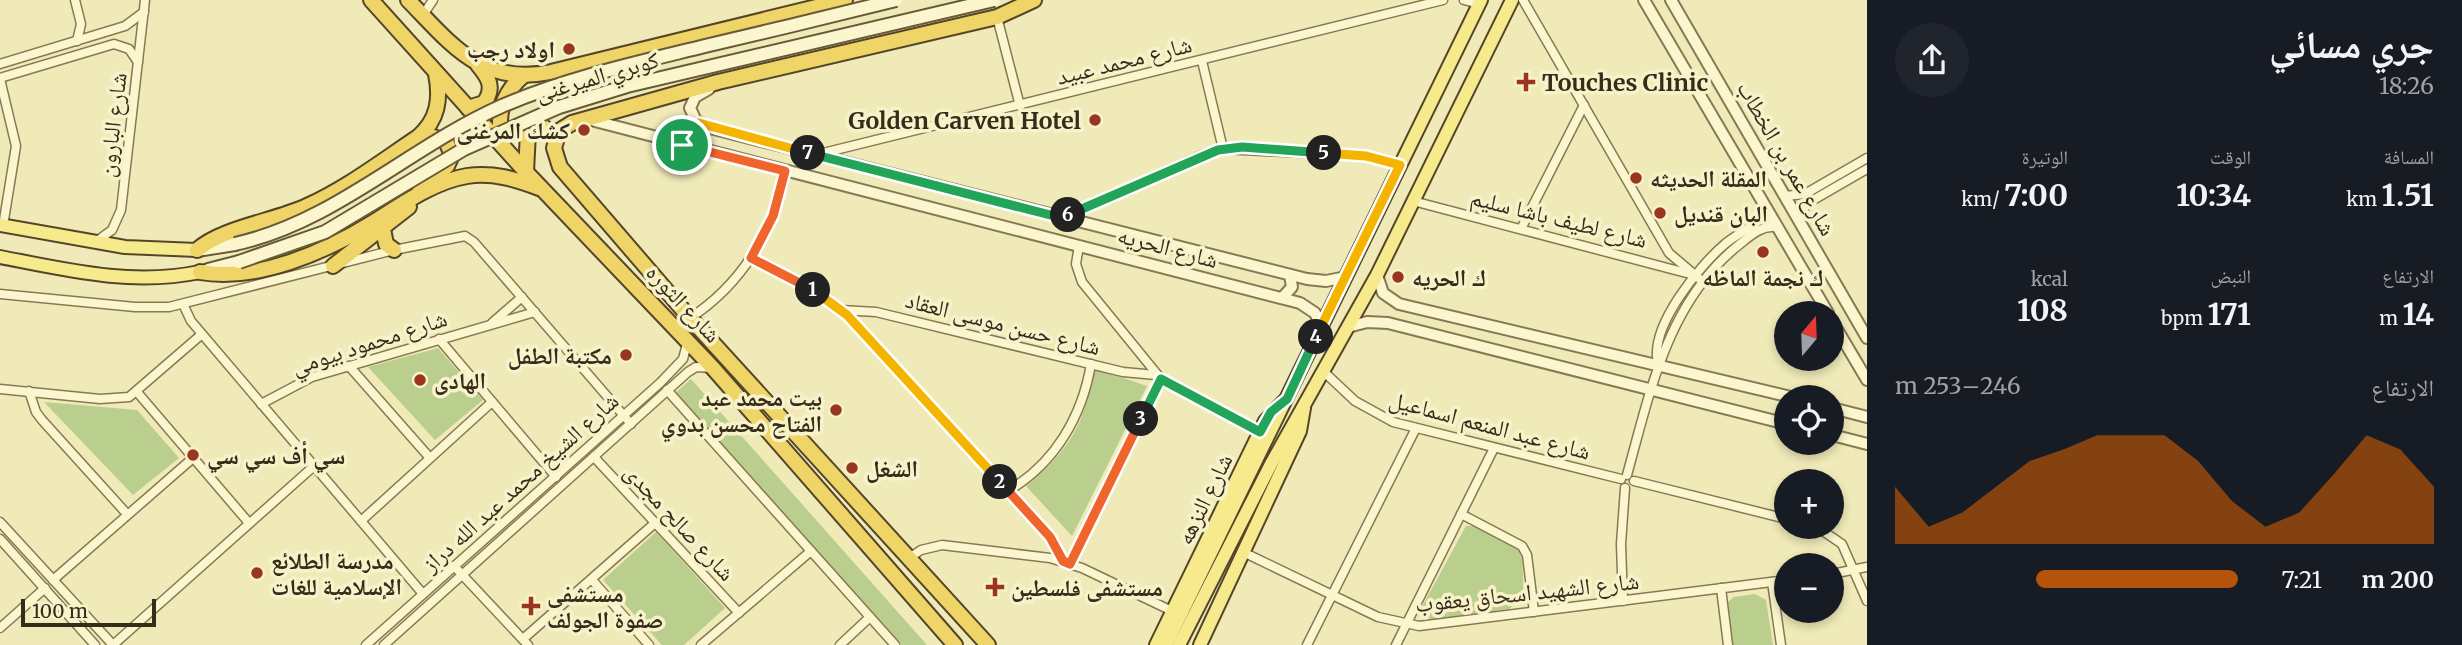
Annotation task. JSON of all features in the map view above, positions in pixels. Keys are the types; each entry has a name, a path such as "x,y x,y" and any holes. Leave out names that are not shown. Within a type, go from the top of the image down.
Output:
{"highway":[{"name":"شارع الثوره","path":"371,0 526,172 688,340 955,645"},
{"path":"408,0 457,49 478,65 489,79 490,92 484,103 468,108"},
{"path":"478,65 500,73 540,74 845,0"},
{"path":"526,172 528,132 542,126 556,136 564,127 587,119 718,82 997,17 1034,0"},
{"path":"730,28 730,54 746,76"},
{"path":"197,250 220,235 273,220 323,198 418,137 430,123 438,106 435,72"},
{"path":"505,147 500,131 502,106 508,92 524,75"},
{"name":"شارع الثوره","path":"556,136 554,155 560,167 690,318 988,645"},
{"path":"332,266 408,209 426,183 447,166 452,155 448,144 442,138 418,137"},
{"path":"200,272 246,271 306,255 354,233 449,180 484,174 510,178 547,191"},
{"path":"383,229 386,244 394,250"}],"main road":[{"name":"كوبري الميرغنى","path":"197,250 235,244 316,216 450,132 536,92 621,66 896,0"},
{"name":"كوبري الميرغنى","path":"200,272 239,262 325,232 464,149 559,107 627,86 993,0"},
{"path":"1179,645 1304,404 1377,275 1512,0"},
{"name":"شارع النزهه","path":"1156,645 1260,432 1271,412 1287,399 1480,2"},
{"path":"1,225 155,250 197,250"},
{"path":"0,257 117,278 163,277 200,272"},
{"path":"1166,645 1287,399"},
{"path":"1200,645 1300,431 1304,404"}],"street":[{"path":"75,0 82,26 77,41"},
{"name":"شارع البارون","path":"94,242 112,230 120,215 145,0"},
{"path":"423,15 433,0"},
{"name":"شارع محمد عبيد","path":"813,154 1020,106 1443,0"},
{"path":"1464,0 1480,2"},
{"path":"1523,0 1669,253 1702,281"},
{"name":"شارع عمر بن الخطاب","path":"1644,0 1821,301"},
{"name":"شارع عمر بن الخطاب","path":"1671,0 1867,338"},
{"path":"0,64 128,25 144,12"},
{"path":"997,17 1020,106"},
{"path":"1,225 16,145 0,79 114,44 129,49 138,62"},
{"path":"1202,61 1223,149"},
{"path":"682,145 682,131 699,123 691,115 691,102 718,82"},
{"path":"1521,229 1584,105"},
{"name":"شارع الحريه","path":"587,119 1282,298 1309,307 1321,326"},
{"name":"شارع الحريه","path":"699,123 1290,275 1322,281 1346,276"},
{"path":"1062,218 1202,155 1223,149 1366,156 1400,165"},
{"path":"1785,196 1805,194 1866,164"},
{"path":"1797,218 1808,203 1866,164"},
{"path":"690,318 723,291 751,258 773,216 785,171"},
{"name":"شارع لطيف باشا سليم","path":"1413,201 1694,275"},
{"path":"1658,363 1657,350 1668,320 1694,275 1717,251 1758,222 1767,210"},
{"path":"1623,601 1621,544 1624,477 1658,363 1684,309 1702,281 1745,240 1763,228 1777,227"},
{"path":"0,293 135,307 183,304 394,250 453,236 465,236 474,242 631,425"},
{"path":"1079,245 1076,264 1082,282 1159,377 1260,432"},
{"path":"1656,263 1669,253"},
{"path":"751,258 816,292 841,310 1050,537 1067,562"},
{"path":"1282,298 1292,287 1290,275"},
{"path":"1377,275 1386,296 1409,307 1658,363 1774,393"},
{"name":"شارع محمود بيومي","path":"492,323 522,297"},
{"path":"183,304 187,316 423,594"},
{"path":"1403,326 1399,316 1409,307"},
{"name":"شارع حسن موسى العقاد","path":"841,310 881,313 1129,373 1159,377"},
{"name":"شارع محمود بيومي","path":"261,404 312,377 535,312"},
{"path":"1348,327 1376,322 1403,326 1774,421"},
{"path":"0,389 110,399 137,392 202,334"},
{"path":"439,339 563,485"},
{"name":"شارع الشيخ محمد عبد الله دراز","path":"366,645 660,383 683,359 688,340"},
{"path":"1844,341 1867,380"},
{"path":"1008,491 1033,473 1061,442 1080,405 1091,364"},
{"path":"349,366 430,458"},
{"name":"شارع الشيخ محمد عبد الله دراز","path":"384,645 395,641 691,369 713,368"},
{"name":"شارع عبد المنعم اسماعيل","path":"1323,371 1369,411 1416,428 1624,477"},
{"path":"1067,562 1159,377"},
{"path":"660,383 895,645"},
{"path":"29,391 36,412 42,420 127,514"},
{"path":"137,392 249,523"},
{"path":"361,521 492,402"},
{"path":"1844,411 1867,417"},
{"path":"1307,645 1416,428"},
{"path":"1844,438 1867,443"},
{"path":"1396,645 1494,448"},
{"name":"شارع صالح مجدى","path":"594,457 739,613"},
{"path":"53,580 193,458"},
{"path":"0,522 113,645 314,466"},
{"path":"1624,477 1774,516"},
{"path":"1625,488 1631,487 1634,481"},
{"path":"1461,514 1516,541 1524,549 1534,612"},
{"path":"454,566 525,642 655,523"},
{"path":"0,539 95,645"},
{"path":"1835,539 1842,544 1867,601"},
{"path":"909,558 921,550 942,545 1067,562 1172,611"},
{"path":"701,645 811,551"},
{"name":"شارع الشهيد اسحاق يعقوب","path":"1245,553 1385,620 1405,625 1432,625 1772,582"},
{"path":"1844,572 1867,567"},
{"path":"593,581 649,645"},
{"path":"1772,582 1781,645"},
{"path":"0,628 45,588"},
{"path":"1721,588 1728,645"},
{"path":"840,645 870,617"}],"green space":[{"path":"438,348 483,400 435,440 368,367"},
{"path":"1094,368 1147,386 1072,536 1026,486 1054,460 1073,435 1086,405"},
{"path":"691,379 927,645 902,645 674,394"},
{"path":"44,402 137,410 179,458 133,495"},
{"path":"1466,526 1475,526 1517,548 1522,558 1524,596 1509,609 1431,620 1423,612 1423,605"},
{"path":"656,532 725,608 684,645 662,645 603,580"},
{"path":"1755,594 1766,600 1773,645 1733,645 1728,602 1734,597"}],"place":[{"name":"اولاد رجب","path":"569,49"},
{"name":"Touches Clinic","path":"1526,82"},
{"name":"Golden Carven Hotel","path":"1095,120"},
{"name":"كشك المرغنى","path":"584,130"},
{"name":"المقلة الحديثه","path":"1636,178"},
{"name":"البان قنديل","path":"1660,213"},
{"name":"ك نجمة الماظه","path":"1763,252"},
{"name":"ك الحريه","path":"1398,277"},
{"name":"مكتبة الطفل","path":"626,355"},
{"name":"الهادى","path":"420,380"},
{"name":"بيت محمد عبد الفتاح محسن بدوي","path":"836,410"},
{"name":"سي أف سي سي","path":"193,455"},
{"name":"الشغل","path":"852,468"},
{"name":"مدرسة الطلائع الإسلامية للغات","path":"257,573"},
{"name":"مستشفى فلسطين","path":"995,587"},
{"name":"مستشفى صفوة الجولف","path":"531,606"}],"route":[{"path":"699,123 1062,218 1202,155 1223,149 1242,147 1366,156 1400,165 1287,399 1271,412 1260,432 1161,379 1070,564 1063,561 1046,532 847,315 816,292 751,258 773,216 785,171 682,145 682,131 699,123"}]}
